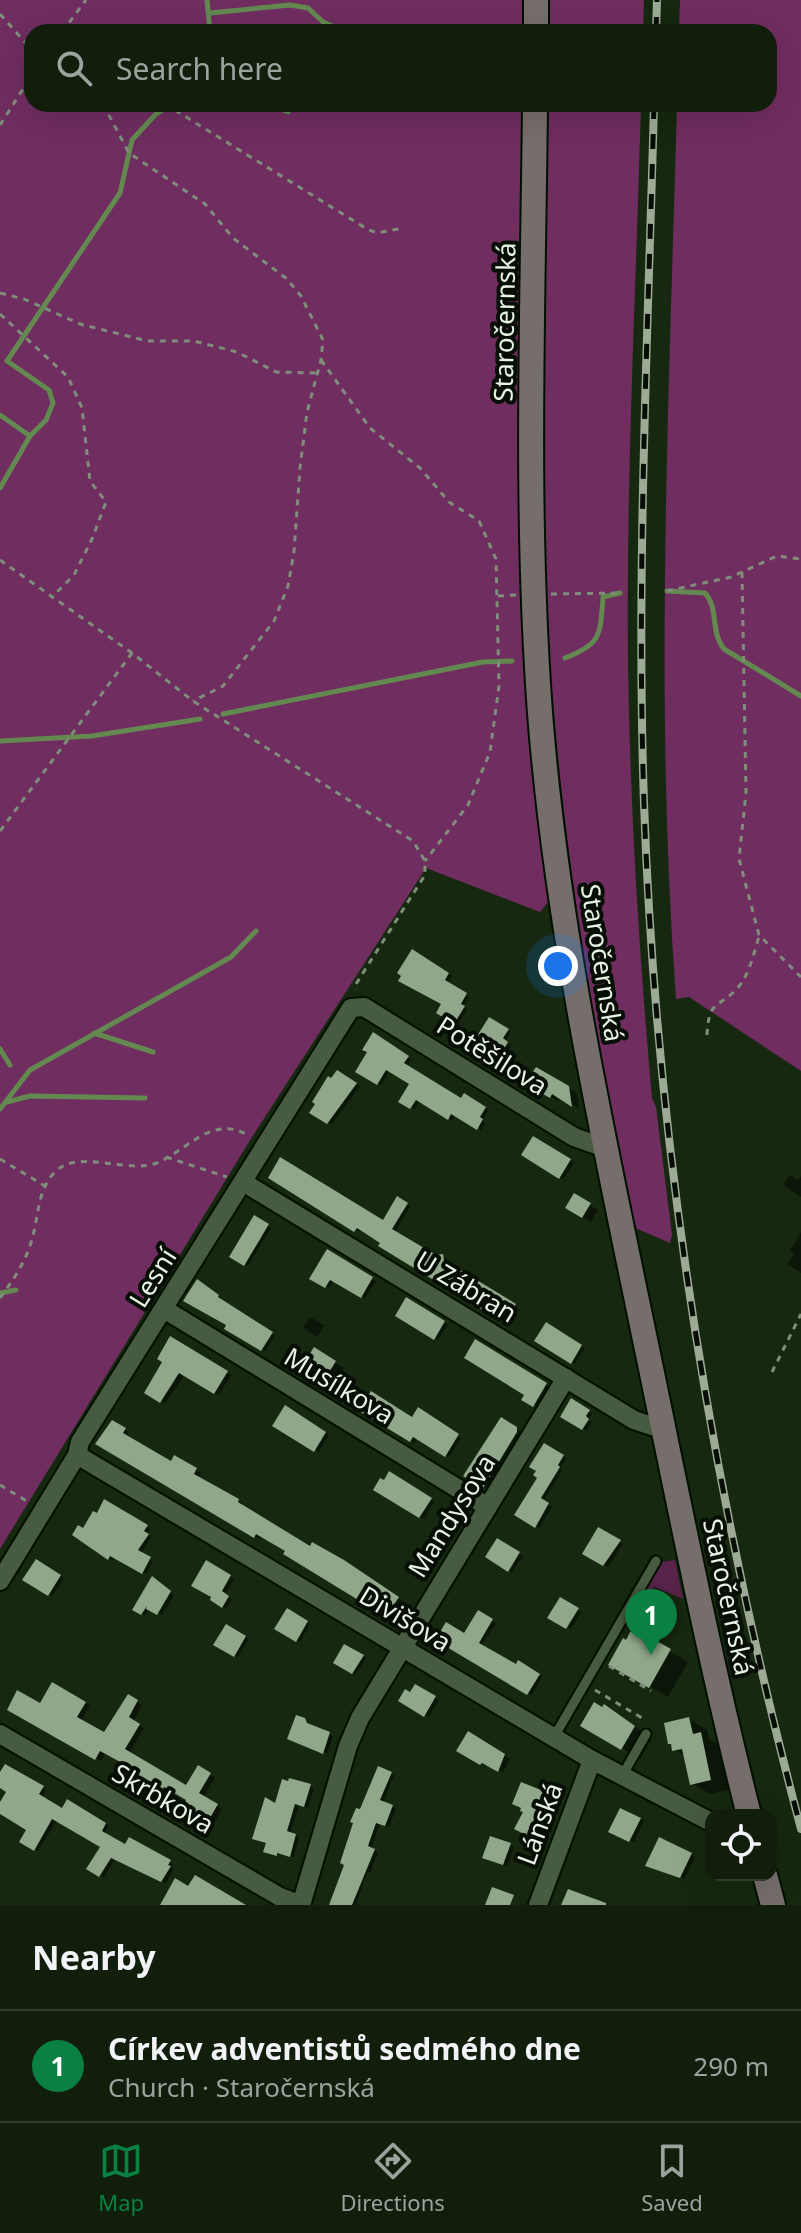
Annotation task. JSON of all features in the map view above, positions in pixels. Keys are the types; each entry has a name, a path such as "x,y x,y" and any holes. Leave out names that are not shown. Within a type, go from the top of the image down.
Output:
{"main road":[{"path":"536,0 536,24"},
{"name":"Staročernská","path":"535,112 532,449 535,595 540,713 555,847 568,940 605,1148 722,1706 748,1809"},
{"path":"767,1881 773,1905"}],"street":[{"name":"Potěšilova","path":"354,1006 364,1007 574,1137 605,1148"},
{"name":"Lesní","path":"0,1581 77,1455 80,1442 164,1309 235,1180 354,1006"},
{"name":"U Zábran","path":"235,1180 634,1420 664,1430"},
{"name":"Musílkova","path":"164,1309 488,1507"},
{"name":"Mandysova","path":"301,1905 348,1746 373,1692 566,1378"},
{"name":"Divišova","path":"77,1455 592,1760 705,1819"},
{"name":"Skrbkova","path":"0,1734 267,1889 301,1905"},
{"name":"Lánská","path":"538,1905 592,1760"}],"lane":[{"path":"554,1737 656,1561"},
{"path":"622,1776 646,1734"}],"path":[{"path":"68,24 86,0"},
{"path":"0,14 9,21 24,43"},
{"path":"0,125 24,88"},
{"path":"107,112 129,153 205,204 233,238 287,279 301,296 323,340 307,412 288,586 274,621 223,686 193,701"},
{"path":"178,112 367,229 377,233 403,228"},
{"path":"0,293 24,299 80,324 147,341 194,341 237,352 276,372 318,373"},
{"path":"0,314 68,377 82,408 90,481 106,502 74,575 51,598"},
{"path":"321,360 370,428 420,468 449,502 479,521 496,559 499,686 490,752 468,805 425,861"},
{"path":"667,591 731,577 777,556 801,559"},
{"path":"0,560 132,653 193,701 413,841 425,861 425,875 356,984 354,1006"},
{"path":"742,572 746,793 739,859 759,935 801,977"},
{"path":"535,595 620,593"},
{"path":"0,831 132,653"},
{"path":"707,1035 711,1009 741,984 759,935"},
{"path":"0,1298 19,1273 32,1240 45,1186 57,1169 77,1162 130,1167 157,1163 201,1135 227,1128 239,1129 252,1137"},
{"path":"166,1157 235,1180"},
{"path":"0,1159 45,1186"},
{"path":"772,1372 801,1314"},
{"path":"0,1485 43,1511"},
{"path":"609,1666 651,1691"},
{"path":"585,1684 642,1718"},
{"path":"607,1706 611,1699"}],"shaded area":[{"path":"0,0 523,0 522,24 24,24 24,112 522,112 518,516 527,714 549,901 540,912 426,868 252,1137 0,1549"},
{"path":"549,0 644,0 643,24 549,24"},
{"path":"680,0 801,0 801,1071 689,997 676,999 666,775 665,552 677,112 777,112 777,24 679,24"},
{"path":"548,112 641,112 628,522 629,717 643,989 652,1098 656,1107 672,1235 670,1243 633,1227 586,972 568,843 548,638 544,333"},
{"path":"675,1560 683,1599 655,1587 644,1606 642,1598 661,1562"}],"building":[{"path":"412,949 449,973 445,980 467,993 461,1004 465,1006 454,1024 436,1013 441,1004 398,981 401,976 397,973"},
{"path":"489,1017 509,1029 503,1038 508,1042 498,1060 479,1049 484,1040 477,1036"},
{"path":"373,1032 409,1056 404,1063 461,1098 464,1093 486,1107 477,1130 451,1114 448,1120 416,1100 410,1109 398,1102 409,1084 386,1070 377,1085 355,1072 367,1052 362,1050"},
{"path":"536,1067 569,1086 572,1107 552,1094 550,1098 532,1088 535,1083 528,1079"},
{"path":"337,1070 357,1083 327,1124 309,1113 328,1076 331,1078"},
{"path":"533,1136 571,1159 559,1179 521,1155"},
{"path":"280,1157 383,1220 397,1196 408,1203 392,1229 436,1255 443,1254 444,1260 516,1304 504,1323 378,1246 380,1243 357,1228 354,1232 268,1178"},
{"path":"574,1193 591,1203 582,1218 565,1208"},
{"path":"254,1215 269,1224 244,1266 229,1257"},
{"path":"327,1249 373,1277 361,1298 330,1280 325,1288 309,1279"},
{"path":"197,1279 218,1297 273,1332 261,1351 224,1329 226,1325 183,1301"},
{"path":"406,1297 445,1321 434,1340 395,1316"},
{"path":"546,1322 582,1345 571,1364 534,1341"},
{"path":"170,1336 228,1371 214,1394 179,1373 160,1403 144,1393 162,1362 157,1359"},
{"path":"475,1339 547,1383 533,1407 521,1400 524,1395 464,1358"},
{"path":"314,1347 336,1361 320,1387 298,1373"},
{"path":"371,1391 412,1417 418,1407 459,1434 445,1457 413,1437 410,1442 359,1411"},
{"path":"571,1398 590,1410 586,1416 589,1419 582,1430 560,1417"},
{"path":"285,1405 326,1432 314,1452 272,1426"},
{"path":"501,1417 517,1427 517,1432 483,1488 463,1476"},
{"path":"112,1420 126,1428 123,1433 171,1461 174,1455 197,1468 194,1474 239,1499 238,1502 310,1546 312,1542 344,1560 399,1597 386,1617 283,1554 285,1551 256,1534 254,1538 95,1444"},
{"path":"544,1443 564,1455 541,1498 549,1503 535,1528 514,1515 537,1478 533,1475 536,1471 529,1467"},
{"path":"389,1471 432,1498 419,1518 373,1490"},
{"path":"104,1499 148,1525 144,1531 149,1534 138,1550 151,1557 142,1574 110,1556 108,1560 72,1535 78,1525 83,1528 93,1511 97,1513"},
{"path":"598,1527 621,1540 603,1566 582,1554"},
{"path":"497,1538 520,1552 508,1572 485,1557"},
{"path":"36,1559 61,1575 48,1596 22,1580"},
{"path":"206,1560 231,1575 222,1591 229,1596 222,1608 210,1600 211,1597 191,1586"},
{"path":"152,1576 171,1591 157,1615 146,1609 147,1606 141,1615 132,1610"},
{"path":"560,1597 579,1608 566,1629 547,1618"},
{"path":"287,1608 308,1621 296,1642 274,1629"},
{"path":"478,1610 493,1619 479,1643 516,1664 518,1660 540,1674 527,1695 435,1640 446,1622 464,1633"},
{"path":"226,1624 246,1636 234,1657 213,1645"},
{"path":"637,1630 671,1649 649,1688 608,1665 623,1638 626,1640 630,1632"},
{"path":"344,1644 364,1655 352,1674 333,1663"},
{"path":"52,1682 86,1702 77,1717 104,1732 128,1694 138,1700 129,1717 140,1724 125,1749 186,1785 198,1765 211,1773 199,1793 218,1804 206,1825 181,1809 186,1800 164,1787 158,1797 117,1772 122,1763 100,1751 95,1760 7,1710 17,1690 40,1703"},
{"path":"415,1684 436,1696 424,1717 398,1701 405,1689 410,1692"},
{"path":"594,1702 602,1707 604,1704 635,1726 621,1750 580,1726"},
{"path":"296,1715 330,1732 323,1754 287,1739"},
{"path":"689,1717 693,1734 701,1732 711,1780 690,1785 682,1749 672,1751 664,1723"},
{"path":"468,1731 505,1754 498,1772 456,1751"},
{"path":"5,1764 44,1786 39,1794 62,1808 67,1799 106,1823 102,1831 125,1844 129,1837 171,1860 168,1865 171,1866 161,1882 111,1858 99,1877 86,1869 100,1847 52,1819 34,1851 19,1842 26,1830 0,1814 0,1802 6,1792 0,1788 0,1772"},
{"path":"378,1766 392,1772 380,1800 393,1805 385,1826 376,1823 368,1846 375,1849 352,1905 329,1905 344,1865 340,1863 353,1823 350,1822 356,1808 360,1809"},
{"path":"289,1778 311,1784 304,1807 295,1804 287,1831 296,1834 290,1857 263,1852 266,1843 252,1839 265,1797 275,1803 282,1779 288,1781"},
{"path":"521,1782 546,1792 528,1836 514,1829 523,1812 512,1804"},
{"path":"620,1808 641,1818 629,1842 608,1832"},
{"path":"490,1836 511,1843 503,1865 482,1858"},
{"path":"659,1837 692,1853 680,1878 645,1866"},
{"path":"195,1875 246,1905 160,1905 175,1878 188,1886"},
{"path":"492,1887 514,1895 510,1905 485,1905"},
{"path":"568,1889 606,1903 606,1905 561,1905"}],"waterway":[{"path":"207,0 209,24"},
{"path":"210,13 290,5 308,8 328,24"},
{"path":"0,488 30,436 46,420 53,403 49,390 7,361 120,193 132,140 159,112"},
{"path":"0,415 30,436"},
{"path":"667,591 705,593 712,606 717,635 724,649 801,696"},
{"path":"565,658 592,643 601,621 603,597 620,593"},
{"path":"223,714 483,662 512,661"},
{"path":"0,741 92,736 200,719"},
{"path":"0,1109 30,1070 231,957 256,931"},
{"path":"94,1033 153,1052"},
{"path":"0,1049 10,1065"},
{"path":"7,1102 30,1096 145,1098"},
{"path":"0,1293 16,1290"}],"railway":[{"path":"656,24 657,0"},
{"path":"654,112 641,628 644,803 661,1063 675,1192 715,1449 769,1703 801,1829"}],"place":[{"name":"Církev adventistů sedmého dne","path":"651,1655"}]}
